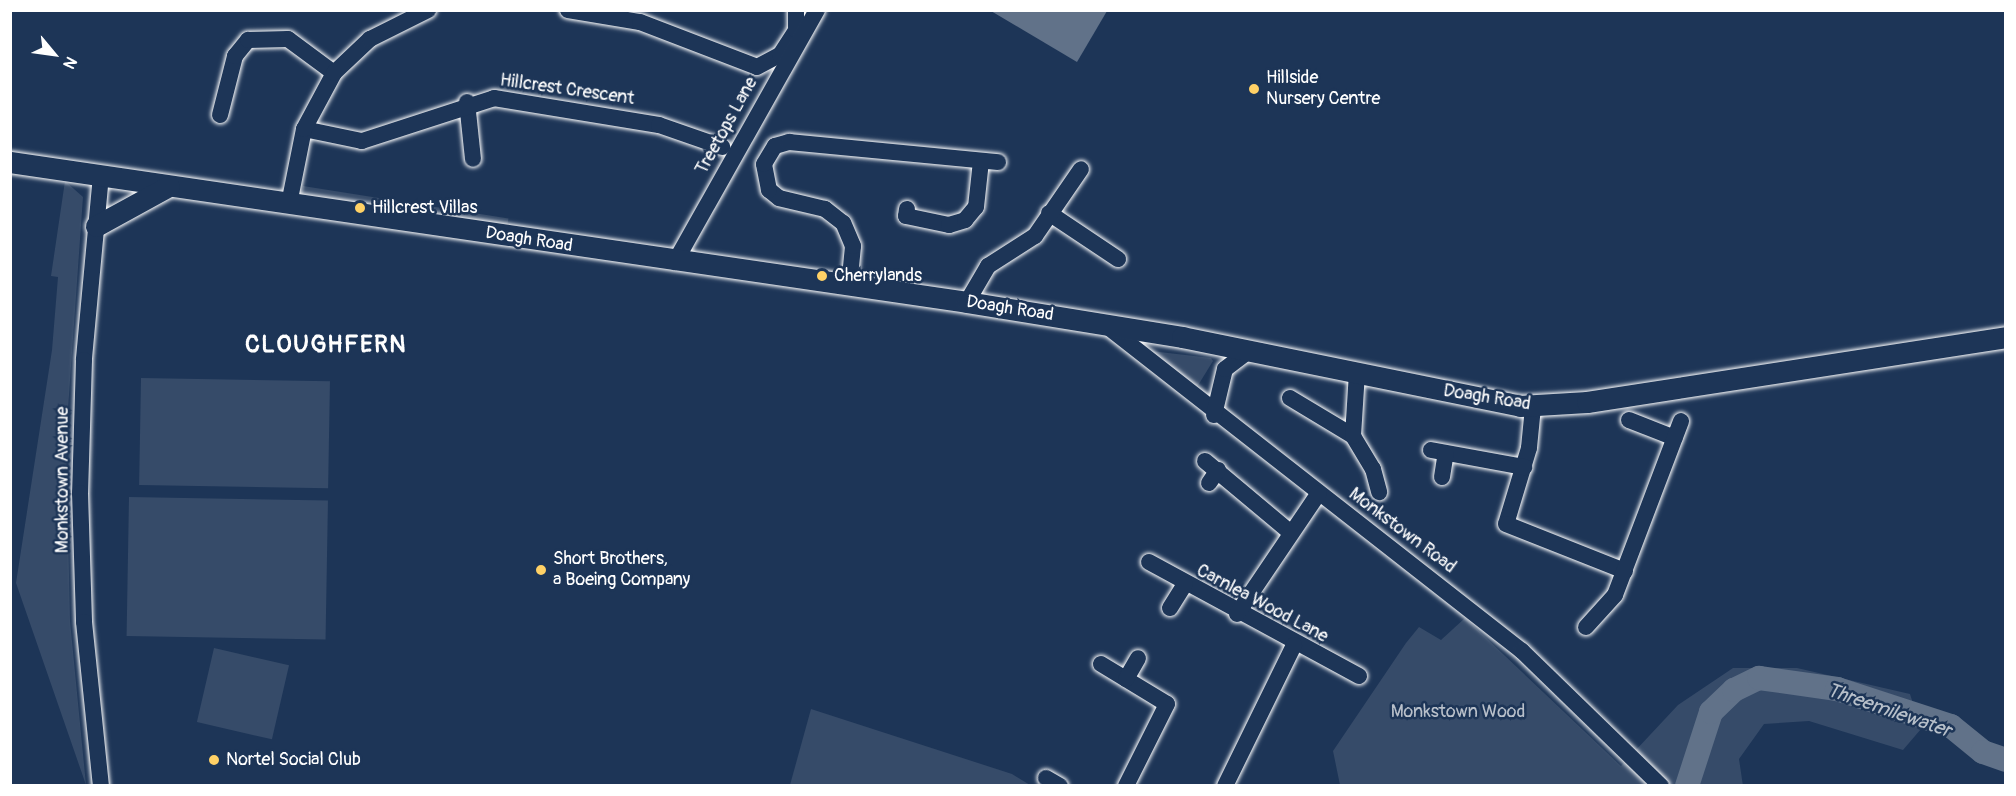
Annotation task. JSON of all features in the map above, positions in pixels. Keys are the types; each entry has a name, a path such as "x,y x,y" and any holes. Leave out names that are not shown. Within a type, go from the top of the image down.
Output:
{"main road":[{"name":"Doagh Road","path":"10,162 1104,324 1533,407 2006,337"},
{"path":"96,226 168,186"}],"street":[{"path":"288,204 303,129 334,73 370,39 428,10"},
{"path":"568,10 640,22 757,66 780,55 796,30 796,10"},
{"name":"Treetops Lane","path":"675,262 817,10"},
{"path":"220,115 235,56 248,40 288,39 334,73"},
{"name":"Hillcrest Crescent","path":"303,129 362,141 467,102 494,98 585,110 659,124 722,147"},
{"path":"467,102 473,159"},
{"path":"849,287 853,246 843,223 825,209 779,198 769,190 764,164 775,146 789,142 998,162"},
{"path":"907,209 906,216 949,225 965,220 975,207 981,161"},
{"path":"967,302 988,266 1035,236 1081,169"},
{"name":"Monkstown Avenue","path":"101,175 80,493 84,622 101,786"},
{"path":"1049,213 1118,259"},
{"name":"Monkstown Road","path":"1104,324 1214,415 1319,493 1544,670 1661,786"},
{"path":"1214,415 1225,369 1249,351"},
{"path":"1353,436 1357,373"},
{"path":"1290,398 1353,436 1373,469 1379,492"},
{"path":"1533,407 1524,466 1505,517 1510,528 1625,571"},
{"path":"1629,420 1675,438"},
{"path":"1586,627 1615,595 1681,421"},
{"path":"1442,477 1438,451 1524,466"},
{"path":"1211,471 1291,533"},
{"path":"1237,614 1319,493"},
{"name":"Carnlea Wood Lane","path":"1149,562 1294,645 1359,676"},
{"path":"1170,608 1185,584"},
{"path":"1225,786 1294,645"},
{"path":"1126,678 1138,658"},
{"path":"1101,664 1163,699 1168,710 1126,786"}],"green space":[{"path":"65,181 83,197 66,437 70,621 86,785 16,583 52,350 58,277 51,276"},
{"path":"303,186 508,219 506,231 301,199"},
{"path":"1151,351 1211,358 1213,361 1197,387"},
{"path":"141,378 330,381 328,488 139,485"},
{"path":"129,497 328,500 326,639 127,636"},
{"name":"Monkstown Wood","path":"1465,618 1621,766 1678,705 1733,668 1797,668 1910,694 1921,729 1903,750 1809,721 1764,724 1739,759 1743,786 1340,785 1333,751 1406,643 1419,627 1441,640"},
{"path":"214,648 289,665 272,739 197,722"},
{"path":"811,709 1012,774 1030,785 790,785"}],"shaded area":[{"path":"991,11 1107,11 1077,62"}],"waterway":[{"name":"Threemilewater","path":"1687,786 1711,712 1734,690 1759,678 1837,689 1951,726 1983,752 2006,760"}],"place":[{"name":"Hillside Nursery Centre","path":"1254,89"},
{"name":"Hillcrest Villas","path":"360,208"},
{"name":"Cherrylands","path":"822,276"},
{"name":"Short Brothers, a Boeing Company","path":"541,570"},
{"name":"Nortel Social Club","path":"214,760"}],"district":[{"name":"CLOUGHFERN","path":"326,345"}]}
